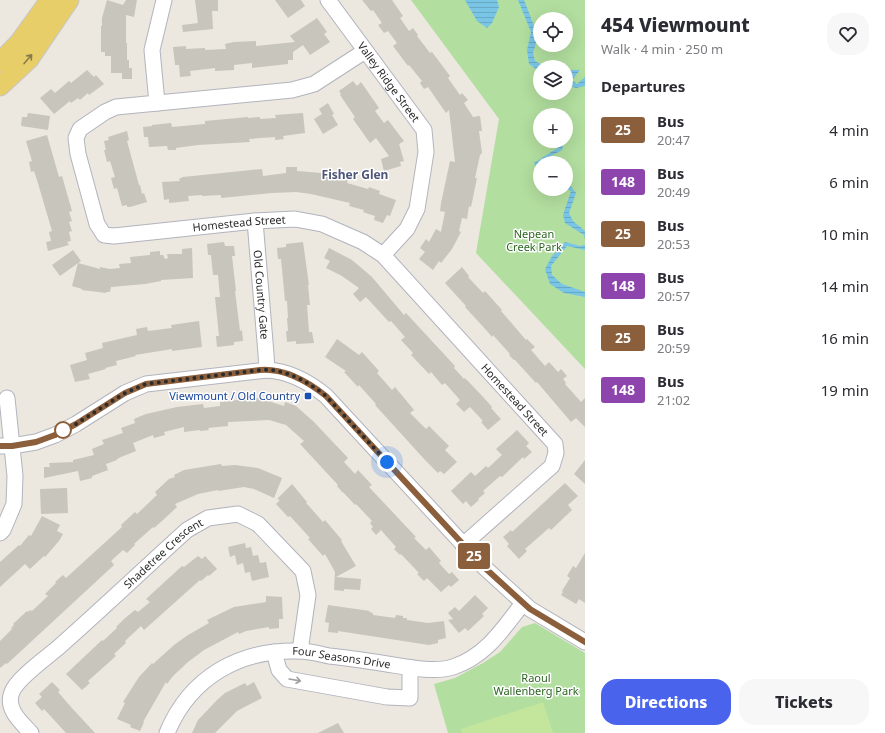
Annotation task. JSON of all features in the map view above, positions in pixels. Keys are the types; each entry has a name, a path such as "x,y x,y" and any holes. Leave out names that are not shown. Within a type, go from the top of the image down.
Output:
{"main road":[{"path":"0,62 59,2"},
{"path":"0,86 29,59 59,2"}],"street":[{"path":"157,102 152,50 164,0"},
{"name":"Valley Ridge Street","path":"328,0 424,130 426,152 417,209 407,229 383,255"},
{"name":"Homestead Street","path":"365,50 314,84 292,90 116,107 80,129 76,138 78,154 97,224 104,235 114,236 255,221 295,219 322,224 363,242 383,255 555,444 556,453 552,466 464,545"},
{"name":"Old Country Gate","path":"255,221 267,370"},
{"path":"6,446 36,442 55,435 76,424 125,393 146,384 276,370 298,378 317,388 485,568 530,609 585,642"},
{"path":"0,533 3,530 14,504 15,476 6,446 9,426 7,398"},
{"name":"Shadetree Crescent","path":"31,733 12,711 10,700 12,691 19,681 61,645 187,530 208,518 238,514 258,524 303,571 308,595 300,651"},
{"name":"Four Seasons Drive","path":"167,733 172,721 184,701 199,685 217,671 243,659 274,652 300,651 410,668 436,670 451,668 462,664 483,651 500,634 523,602"},
{"path":"274,652 279,670 287,679 387,697 410,698 410,668"}],"green space":[{"name":"Nepean Creek Park","path":"411,0 585,0 585,369 476,253 499,119"},
{"name":"Raoul Wallenberg Park","path":"535,623 585,653 585,733 448,733 434,684 455,678 483,663 500,652 522,627"},
{"path":"543,702 553,733 462,733 461,729"}],"water":[{"path":"465,0 497,0 499,7 492,23 487,28 477,21"},
{"path":"518,0 524,0 533,23 533,53 535,60 533,60 533,67 529,64 527,50 531,32"},
{"path":"573,70 580,70 573,79"},
{"path":"585,77 585,86 573,87 573,81 577,84"},
{"path":"557,148 562,148 562,150 551,156 545,156"},
{"path":"573,189 576,193 569,213 573,221 585,231 585,239 584,235 565,223 563,215 569,196 573,196"},
{"path":"565,242 580,246 585,245 585,250 567,246 551,266 552,275 562,284 585,292 585,297 564,293 550,284 545,269 552,256"}],"building":[{"path":"107,0 123,5 126,0 137,0 134,17 126,15 127,60 129,60 129,68 132,68 132,79 122,79 122,73 111,73 111,56 105,56 105,52 101,52 101,26"},
{"path":"195,0 218,0 218,11 212,11 213,29 183,32 182,25 198,23"},
{"path":"275,0 301,0 305,6 288,18"},
{"path":"362,0 392,0 403,16 400,18 409,31 413,28 430,53 432,52 450,76 448,78 460,95 462,93 468,100 464,103 473,117 480,116 482,131 479,131 482,153 480,155 475,178 477,178 471,207 469,206 467,219 462,218 459,231 461,232 452,249 441,263 439,261 433,270 419,259 425,252 420,248 426,239 429,242 436,229 441,232 445,212 440,211 441,203 450,161 455,162 449,110 446,113 428,87 424,89 420,83 422,81 409,65 408,66 393,46 397,43 388,31 384,33 378,25 382,23 373,10 371,11"},
{"path":"317,18 327,32 324,34 330,42 310,55 303,45 293,52 293,60 288,60 288,64 252,68 252,63 234,65 234,70 215,71 215,68 190,71 191,76 180,77 179,65 175,65 173,47 186,46 186,49 205,48 205,50 226,49 225,44 234,42 256,41 256,46 295,42 290,36"},
{"path":"87,70 94,77 96,75 104,84 89,95 88,93 80,100 78,98 71,103 70,101 54,114 40,98 51,89 55,93 69,81 71,83"},
{"path":"353,81 357,86 361,82 379,108 375,111 384,123 388,120 404,141 399,144 404,161 400,162 401,166 384,171 381,159 389,156 376,138 370,143 353,119 355,117 340,95 341,94 339,91"},
{"path":"328,103 334,114 332,115 338,125 323,134 314,119 322,114 319,109"},
{"path":"28,113 50,116 48,130 21,126 22,117 27,117"},
{"path":"303,113 305,133 283,136 284,139 275,140 275,137 249,139 250,142 198,145 176,148 176,150 168,150 167,146 149,147 148,137 144,137 143,127 152,125 171,123 172,127 205,124 205,121 248,117 260,117 260,119 276,118 275,115"},
{"path":"127,131 129,140 127,141 139,185 147,202 130,207 127,207 127,205 122,206 117,188 114,189 111,178 115,177 110,161 107,162 104,150 106,150 104,141 109,140 108,137"},
{"path":"47,135 59,177 62,176 72,211 69,212 72,221 69,222 72,231 69,232 71,241 67,242 69,245 48,251 46,242 51,241 49,232 52,231 34,171 31,172 29,162 32,161 26,141"},
{"path":"286,167 297,167 297,171 322,173 323,170 348,179 347,183 368,189 369,187 380,191 379,194 396,200 390,216 387,215 383,223 374,220 375,216 363,212 364,210 349,206 350,203 296,192 221,198 221,195 188,196 189,201 169,203 169,199 164,200 162,182 180,181 179,179 183,177 262,169 263,176 286,173"},
{"path":"224,242 225,246 234,246 235,256 232,256 235,291 240,331 242,330 243,341 234,342 234,345 217,347 216,336 219,336 215,297 220,297 218,275 213,275 211,255 208,255 207,244"},
{"path":"303,242 309,285 310,305 307,305 309,332 312,332 314,343 296,344 296,341 287,342 287,301 285,301 281,259 278,259 277,248 286,247 286,244"},
{"path":"192,248 193,278 161,280 145,284 111,287 110,292 106,293 82,290 72,286 78,263 100,269 100,267 110,269 120,268 119,264 131,263 130,257 150,255 150,252 160,251 160,255 163,255 165,259 168,258 167,254 182,254 182,249"},
{"path":"329,248 352,260 372,277 404,315 406,313 455,366 454,368 464,379 465,378 485,399 501,419 488,430 481,422 483,421 470,407 464,412 456,404 460,400 445,383 442,385 431,372 429,374 411,355 413,353 401,340 405,337 391,321 389,322 366,297 360,302 353,294 359,288 342,276 326,268 330,261 324,258"},
{"path":"73,250 81,261 60,276 52,265"},
{"path":"462,267 469,276 468,277 483,293 485,291 526,340 527,339 535,347 531,350 545,366 549,362 558,372 561,369 567,376 563,379 566,383 565,384 581,402 585,398 585,427 576,418 571,422 537,382 536,383 509,355 510,354 493,335 492,337 445,283"},
{"path":"199,321 202,347 172,351 172,349 135,355 136,356 116,361 117,365 88,374 90,379 75,382 70,365 87,360 85,353 103,348 102,343 137,335 136,329 147,327 148,331 172,328 171,325"},
{"path":"337,339 359,355 362,352 379,371 377,373 392,390 395,387 414,410 410,413 426,429 429,426 449,446 445,450 457,462 444,474 440,471 438,473 425,460 375,405 376,404 359,385 358,387 344,372 346,371 325,357"},
{"path":"271,398 271,402 284,406 285,402 296,406 314,422 348,458 344,462 355,474 358,470 372,485 369,487 416,537 414,538 426,550 429,547 441,561 439,563 449,574 452,572 459,580 451,587 449,585 441,592 427,578 424,581 417,574 419,573 401,554 400,555 394,549 396,547 381,530 376,535 371,529 373,527 370,523 372,521 343,493 337,486 338,485 300,444 304,441 286,425 269,420 228,422 228,426 208,428 209,430 184,432 184,427 164,432 165,435 154,438 153,435 133,443 136,451 106,464 108,470 92,476 92,478 80,481 78,471 44,478 44,467 50,467 49,463 73,462 73,460 94,455 92,449 104,444 102,440 123,433 121,428 135,423 134,419 146,414 177,407 203,404 204,408 220,406 220,402"},
{"path":"517,430 529,443 526,446 532,452 524,459 523,457 502,477 500,476 483,491 485,493 471,507 466,501 463,504 451,491 471,472 475,476 486,466 488,468 502,455 496,449"},
{"path":"585,460 585,484 574,474"},
{"path":"221,464 222,466 235,465 258,468 282,478 274,498 254,489 244,487 198,494 175,504 177,507 134,544 135,545 127,553 123,550 111,561 114,565 7,664 6,663 0,668 0,641 12,629 13,624 27,611 32,611 48,596 45,594 56,583 55,582 63,575 66,578 122,527 121,525 135,512 137,514 157,495 155,492 169,479 175,477 174,475 184,470"},
{"path":"565,483 578,496 568,505 572,510 551,530 549,528 525,549 527,551 519,559 507,546 509,544 503,537 511,530 512,532"},
{"path":"292,484 307,502 306,503 323,522 325,520 342,540 341,541 356,566 336,577 361,579 360,590 334,590 335,572 325,554 323,556 308,539 310,538 290,516 288,517 276,504 280,500 277,499"},
{"path":"67,488 68,513 41,514 40,489"},
{"path":"42,516 60,525 57,531 63,534 59,541 45,557 44,556 30,569 25,564 0,587 0,562 19,545 20,546 29,535 31,536"},
{"path":"245,543 246,548 251,547 253,556 258,555 260,563 266,562 269,577 252,581 250,572 245,573 243,563 237,565 235,555 230,557 228,547"},
{"path":"585,553 585,603 579,599 576,604 561,595 570,578 567,576 573,566 576,568"},
{"path":"198,556 202,559 205,556 217,569 209,576 208,575 201,581 200,580 144,630 141,626 114,654 116,656 88,681 90,683 82,690 66,674 117,628 116,627 124,619 135,610 138,612 150,602 146,599 182,566 184,567"},
{"path":"475,595 488,608 482,614 484,616 468,631 465,628 459,633 448,620 453,619 448,613 455,607 459,611"},
{"path":"266,596 282,597 283,619 279,619 279,628 269,629 269,627 246,631 239,634 238,632 204,650 188,662 167,684 166,682 143,722 140,731 117,719 125,703 123,702 139,677 152,663 153,664 174,645 188,635 209,623 207,620 234,607 266,602"},
{"path":"328,605 370,611 369,612 373,613 373,615 395,618 396,615 403,616 403,618 407,618 407,620 428,623 444,621 446,638 438,640 438,643 429,645 338,631 338,633 328,632 329,623 325,622"},
{"path":"52,682 60,690 58,692 95,733 66,733 44,709 42,711 35,703 42,697 39,694"},
{"path":"254,682 262,698 237,711 215,733 192,733 198,720 225,693 245,683 247,686"},
{"path":"338,723 344,733 318,733"}],"bus line":[{"name":"25","path":"0,446 24,445 55,435 76,424 125,393 146,384 260,370 276,370 298,378 317,388 485,568 530,609 585,642"}],"place":[{"name":"Viewmount / Old Country","path":"308,396"}],"district":[{"name":"Fisher Glen","path":"355,175"}],"route":[{"path":"63,430 76,424 125,393 146,384 260,370 276,370 298,378 317,388 387,462"}]}
